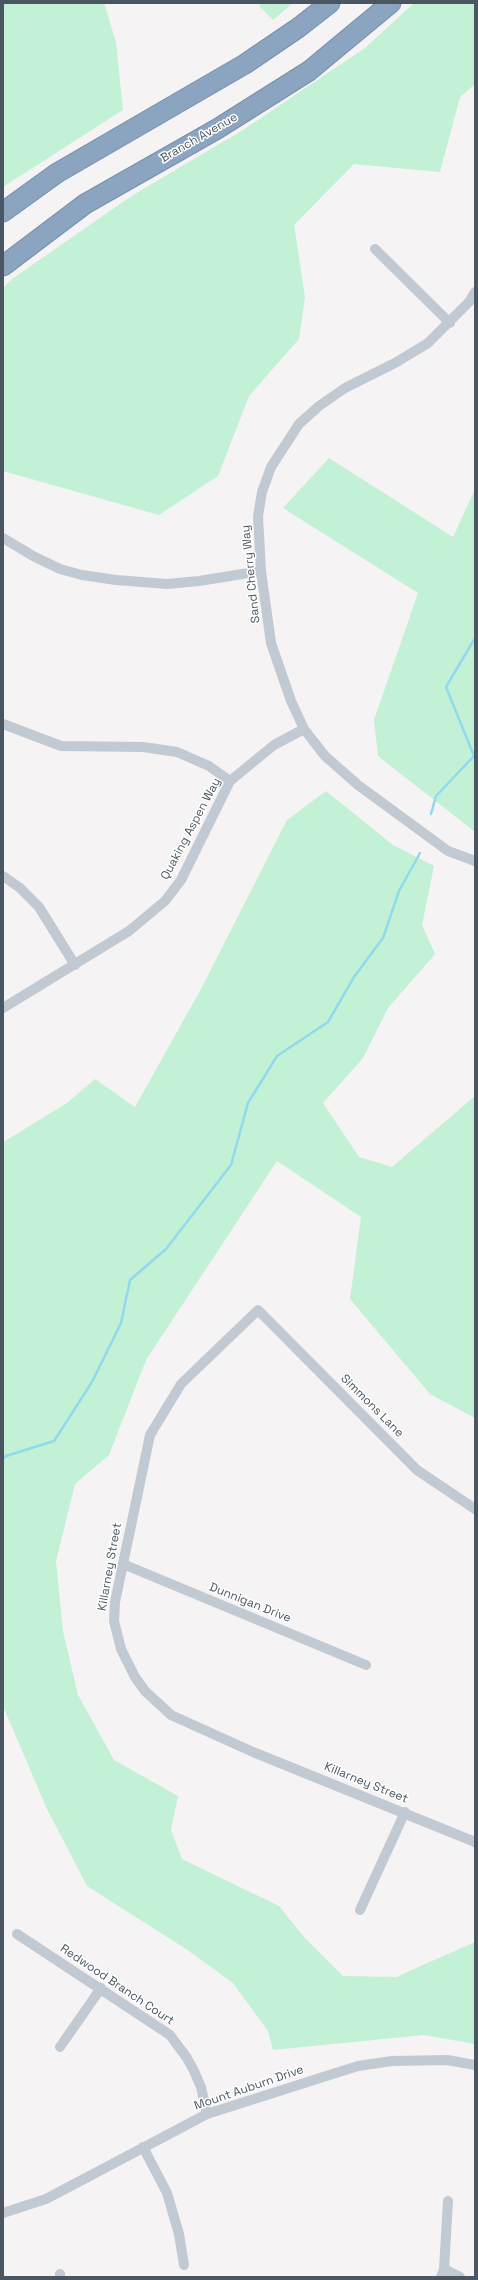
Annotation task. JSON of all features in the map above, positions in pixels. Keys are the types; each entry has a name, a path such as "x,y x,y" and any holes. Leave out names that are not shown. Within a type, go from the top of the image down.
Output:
{"highway":[{"path":"3,212 57,174 245,64 298,28 330,3"},
{"name":"Branch Avenue","path":"3,266 85,204 217,129 309,71 391,3"}],"street":[{"path":"375,249 450,323"},
{"name":"Sand Cherry Way","path":"475,292 469,302 450,323 428,343 395,363 345,388 319,406 299,424 272,467 262,492 258,516 261,570 271,643 291,702 304,729 325,756 358,785 448,851 475,861"},
{"path":"3,538 60,569 82,575 116,580 167,584 199,581 261,570"},
{"path":"3,724 61,746 143,747 177,752 208,766 230,781"},
{"name":"Quaking Aspen Way","path":"3,1008 129,931 165,901 181,880 230,781 274,745 304,729"},
{"path":"3,876 20,888 39,907 75,965"},
{"name":"Simmons Lane","path":"258,1310 417,1470 475,1509"},
{"name":"Killarney Street","path":"258,1310 181,1384 150,1435 137,1487 115,1602 114,1621 125,1659 145,1691 161,1708 179,1720 475,1842"},
{"name":"Dunnigan Drive","path":"123,1564 366,1665"},
{"path":"360,1910 405,1812"},
{"name":"Redwood Branch Court","path":"17,1934 101,1988 124,2007 158,2026 174,2041 187,2058 201,2087 207,2114"},
{"path":"60,2047 101,1988"},
{"name":"Mount Auburn Drive","path":"3,2213 46,2199 207,2114 358,2066 425,2060 447,2060 475,2065"},
{"path":"143,2147 167,2193 179,2234 184,2265"},
{"path":"448,2201 443,2273 460,2277"}],"green space":[{"path":"3,3 104,3 116,42 123,110 3,187"},
{"path":"261,3 293,3 273,20 259,6"},
{"path":"414,3 475,3 475,84 460,97 440,172 354,164 294,225 305,297 299,339 249,396 218,476 159,515 3,471 3,288 12,279 133,195 243,130 365,48"},
{"path":"329,458 453,537 475,489 475,832 378,756 374,720 418,593 283,508"},
{"path":"326,791 393,845 434,866 422,925 435,954 388,1008 363,1058 323,1103 359,1157 392,1167 475,1096 475,1418 430,1394 350,1299 361,1217 277,1161 146,1360 109,1455 75,1484 56,1561 63,1631 78,1695 114,1760 178,1796 171,1830 182,1859 279,1906 303,1936 343,1976 396,1977 475,1942 475,2044 424,2035 273,2050 268,2031 233,1983 186,1949 87,1886 47,1809 3,1706 3,1146 5,1141 67,1103 95,1079 135,1107 201,989 287,820"}],"waterway":[{"path":"431,814 436,796 474,756 446,687 475,638"},
{"path":"3,1459 6,1456 54,1441 92,1382 121,1323 130,1280 166,1249 231,1165 248,1103 277,1056 328,1022 354,977 383,938 399,891 420,853"}]}
